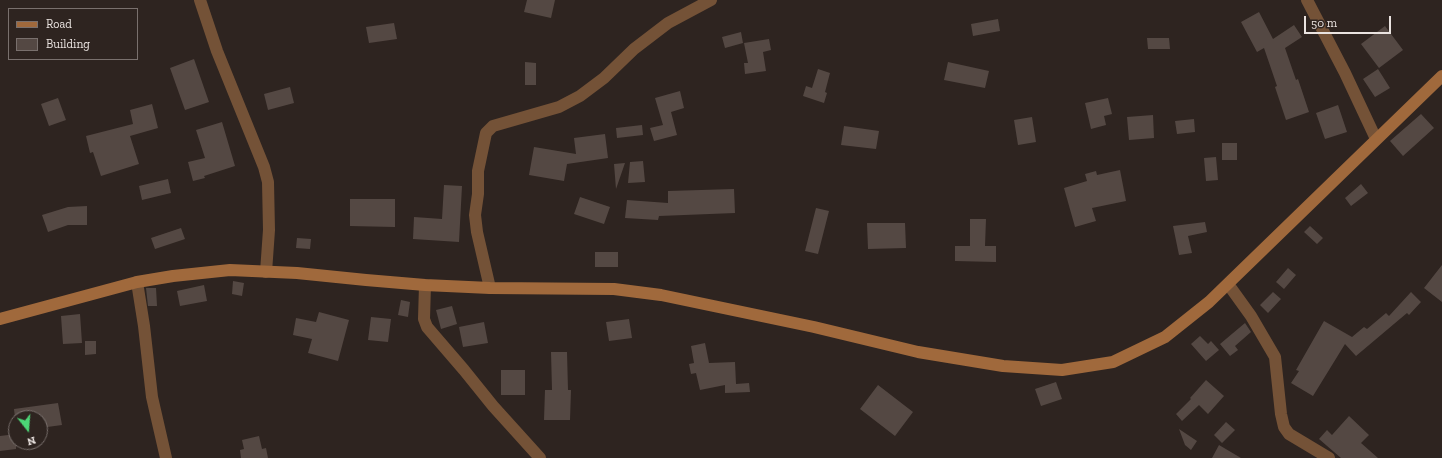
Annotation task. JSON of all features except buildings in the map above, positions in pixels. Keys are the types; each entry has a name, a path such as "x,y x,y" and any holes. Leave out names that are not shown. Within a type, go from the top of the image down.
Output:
{"main road":[{"path":"0,319 137,282 173,276 230,270 297,272 425,285 490,288 614,288 661,295 806,325 918,352 1003,366 1062,370 1113,362 1165,338 1208,302 1441,78"}],"street":[{"path":"200,0 222,65 264,167 268,182 269,230 266,272"},
{"path":"490,288 477,232 475,215 478,194 478,171 486,133 494,126 559,107 580,96 604,78 634,49 668,23 711,0"},
{"path":"1307,0 1345,73 1376,139"},
{"path":"137,282 144,326 152,397 166,458"},
{"path":"1228,284 1254,322 1275,357 1281,414 1284,427 1289,434 1329,458"},
{"path":"425,285 424,319 427,327 464,370 492,406 540,458"}]}
